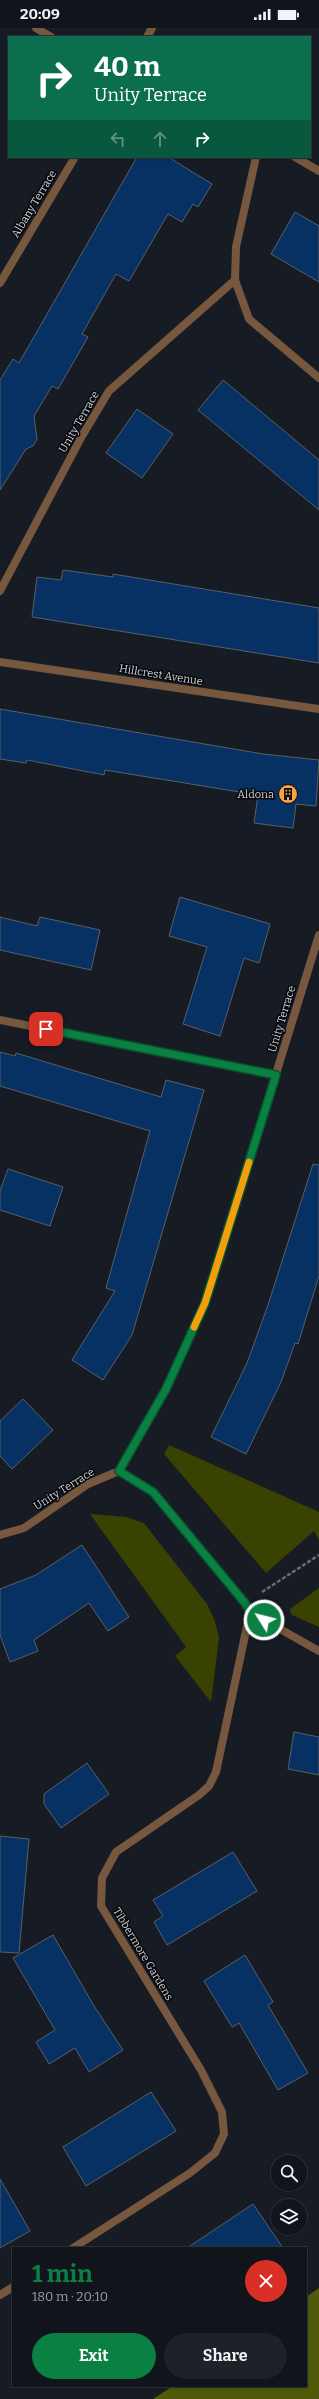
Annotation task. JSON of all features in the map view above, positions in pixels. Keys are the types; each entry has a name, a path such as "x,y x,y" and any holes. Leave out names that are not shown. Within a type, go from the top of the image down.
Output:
{"street":[{"path":"36,28 49,36"},
{"name":"Albany Terrace","path":"0,283 74,158"},
{"path":"256,158 236,247 235,280 249,319 319,378"},
{"path":"297,158 319,171"},
{"name":"Unity Terrace","path":"0,592 82,436 109,391 235,280"},
{"name":"Hillcrest Avenue","path":"0,662 319,709"},
{"name":"Unity Terrace","path":"0,1535 24,1528 88,1484 119,1471 166,1389 205,1303 319,935"},
{"path":"0,1020 276,1075"},
{"path":"119,1471 153,1492 245,1603 250,1612 319,1651"},
{"name":"Tibbermore Gardens","path":"75,2247 190,2173 215,2153 224,2134 222,2112 201,2070 101,1906 102,1878 116,1852 209,1786 216,1772 250,1612"},
{"path":"0,2295 12,2288"}],"path":[{"path":"245,1603 319,1555"}],"green space":[{"path":"169,1445 319,1512 319,1540 314,1531 266,1573 164,1454"},
{"path":"90,1514 126,1517 144,1523 207,1604 215,1621 219,1638 211,1702 175,1656 186,1647"},
{"path":"319,1588 319,1627 292,1615 290,1609"},
{"path":"319,2288 319,2399 153,2399 171,2387 307,2387 307,2296"}],"building":[{"path":"136,158 170,158 212,184 198,207 193,204 182,222 168,214 129,281 116,274 82,334 88,337 58,389 52,386 34,416 37,439 33,446 26,449 0,490 0,380 13,359 19,363"},
{"path":"295,212 319,226 319,282 271,254"},
{"path":"223,380 319,460 319,510 198,410"},
{"path":"137,409 173,434 142,478 106,453"},
{"path":"63,570 113,577 113,574 319,608 319,663 32,617 37,577 61,580"},
{"path":"0,709 263,754 319,760 316,806 296,804 293,828 254,823 258,795 105,770 104,775 27,760 26,763 0,759"},
{"path":"180,897 270,924 259,963 244,958 220,1036 183,1024 207,947 169,936"},
{"path":"0,917 37,926 40,917 100,930 91,970 0,950"},
{"path":"0,1052 15,1056 16,1053 161,1097 166,1080 204,1090 132,1335 103,1380 72,1360 115,1291 106,1288 150,1131 0,1086"},
{"path":"313,1164 319,1165 319,1276 298,1344 295,1343 281,1382 246,1454 211,1437 247,1363 268,1305"},
{"path":"8,1169 63,1187 50,1226 0,1210 0,1191"},
{"path":"23,1399 53,1430 12,1469 0,1456 0,1421"},
{"path":"82,1545 129,1617 108,1631 89,1603 34,1640 38,1651 10,1662 0,1635 0,1589 36,1575"},
{"path":"294,1732 319,1737 319,1775 288,1769"},
{"path":"87,1763 109,1794 61,1828 44,1804 44,1794"},
{"path":"0,1836 29,1839 19,1953 0,1952"},
{"path":"233,1852 257,1891 167,1945 154,1922 163,1916 153,1900"},
{"path":"53,1935 94,2006 123,2050 89,2072 75,2048 49,2064 36,2042 55,2030 13,1958"},
{"path":"245,1955 273,2002 268,2005 308,2073 278,2090 239,2023 232,2027 204,1981"},
{"path":"151,2092 176,2131 86,2186 63,2147"},
{"path":"0,2179 30,2231 0,2248"},
{"path":"253,2204 271,2230 271,2235 274,2235 282,2247 188,2247"}],"slow traffic":[{"path":"194,1327 205,1303 249,1162"}],"place":[{"name":"Aldona","path":"288,794"}],"route":[{"path":"46,1029 276,1075 205,1303 166,1389 119,1471 153,1492 245,1603 250,1612 264,1620"}]}
